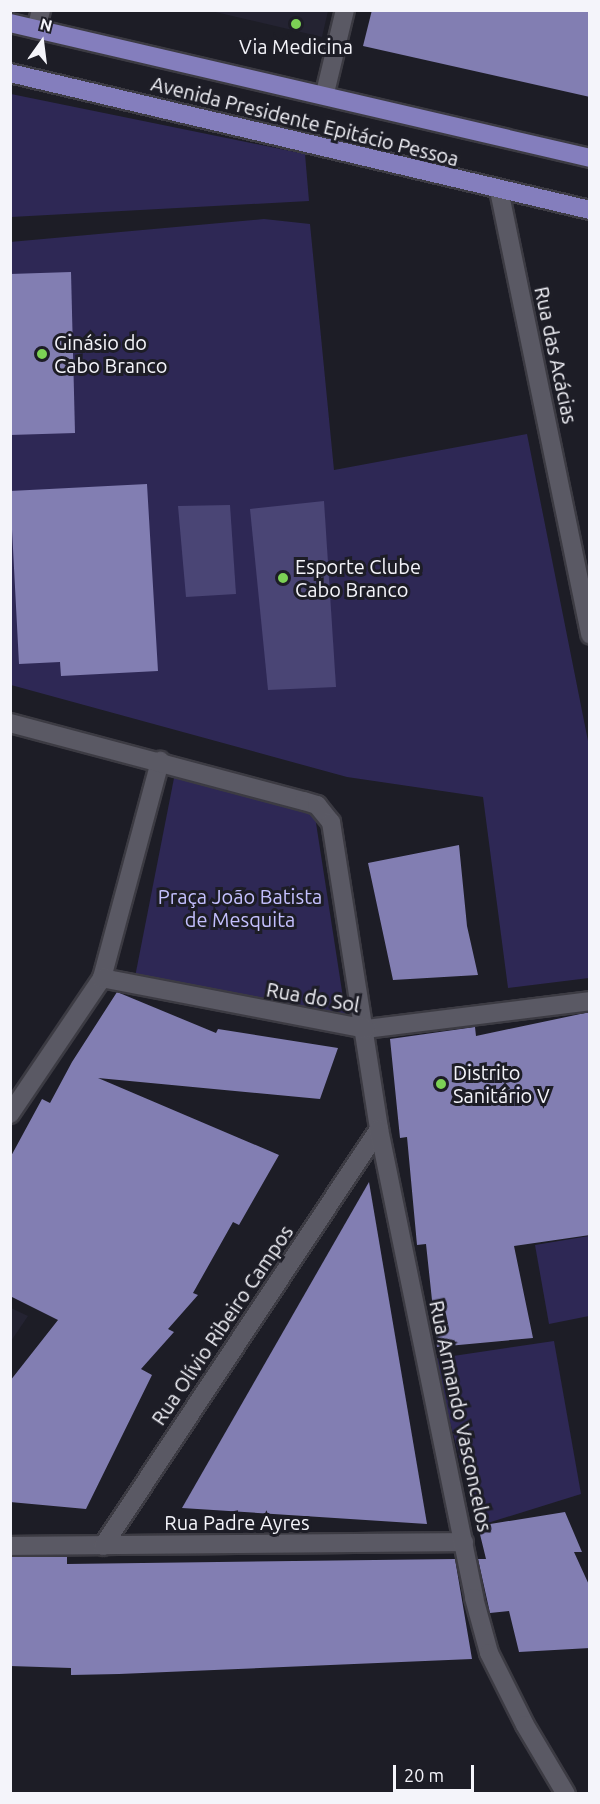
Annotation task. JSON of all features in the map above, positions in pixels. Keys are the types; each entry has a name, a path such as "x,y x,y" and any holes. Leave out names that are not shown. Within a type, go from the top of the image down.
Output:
{"main road":[{"name":"Avenida Presidente Epitácio Pessoa","path":"10,23 325,93 590,158"},
{"name":"Avenida Presidente Epitácio Pessoa","path":"10,73 590,210"}],"street":[{"path":"36,29 41,10"},
{"path":"325,93 345,10"},
{"name":"Rua das Acácias","path":"499,190 590,635"},
{"path":"10,723 160,761 102,978 10,1114"},
{"name":"Rua Armando Vasconcelos","path":"160,761 304,801 325,811 335,835 366,1029 379,1129 489,1653 525,1725 566,1794"},
{"name":"Rua do Sol","path":"102,978 366,1029 590,1001"},
{"name":"Rua Olívio Ribeiro Campos","path":"103,1545 379,1129"},
{"name":"Rua Padre Ayres","path":"10,1546 464,1542"}],"shaded area":[{"name":"Via Medicina","path":"328,10 322,37 211,11"},
{"path":"324,501 336,687 268,690 250,509"},
{"path":"230,505 236,594 186,597 178,506"},
{"path":"11,1308 28,1316 11,1341"}],"green space":[{"path":"11,94 305,154 309,201 11,217"},
{"name":"Esporte Clube Cabo Branco","path":"264,219 310,224 334,470 527,434 589,746 589,978 508,988 483,797 347,777 11,685 10,242"},
{"name":"Praça João Batista de Mesquita","path":"175,773 314,810 346,1017 135,977"},
{"path":"589,1236 589,1316 549,1324 535,1245"},
{"path":"554,1341 581,1494 478,1526 433,1359"}],"building":[{"path":"372,10 590,10 590,97 363,46"},
{"name":"Ginásio do Cabo Branco","path":"71,272 75,433 10,435 10,274"},
{"path":"147,484 158,671 61,676 60,662 19,664 10,491"},
{"path":"459,845 467,926 478,975 393,980 368,863"},
{"path":"117,992 216,1033 218,1029 338,1048 320,1099 98,1078 279,1155 239,1225 233,1222 193,1293 198,1295 168,1329 174,1332 141,1369 152,1375 86,1509 10,1502 10,1381 58,1320 10,1296 10,1158 42,1099 50,1103 72,1062"},
{"path":"590,1012 590,1235 514,1246 533,1338 437,1347 426,1244 417,1245 407,1137 400,1138 390,1039 475,1027 476,1036"},
{"path":"369,1182 427,1524 182,1508"},
{"path":"565,1512 582,1552 574,1552 590,1587 590,1648 519,1652 509,1611 490,1613 478,1559 486,1559 478,1526"},
{"path":"10,1557 67,1557 67,1564 455,1559 472,1659 71,1675 71,1668 10,1666"}],"place":[{"name":"Via Medicina","path":"296,24"},
{"name":"Ginásio do Cabo Branco","path":"42,354"},
{"name":"Esporte Clube Cabo Branco","path":"283,578"},
{"name":"Distrito Sanitário V","path":"441,1084"}]}
